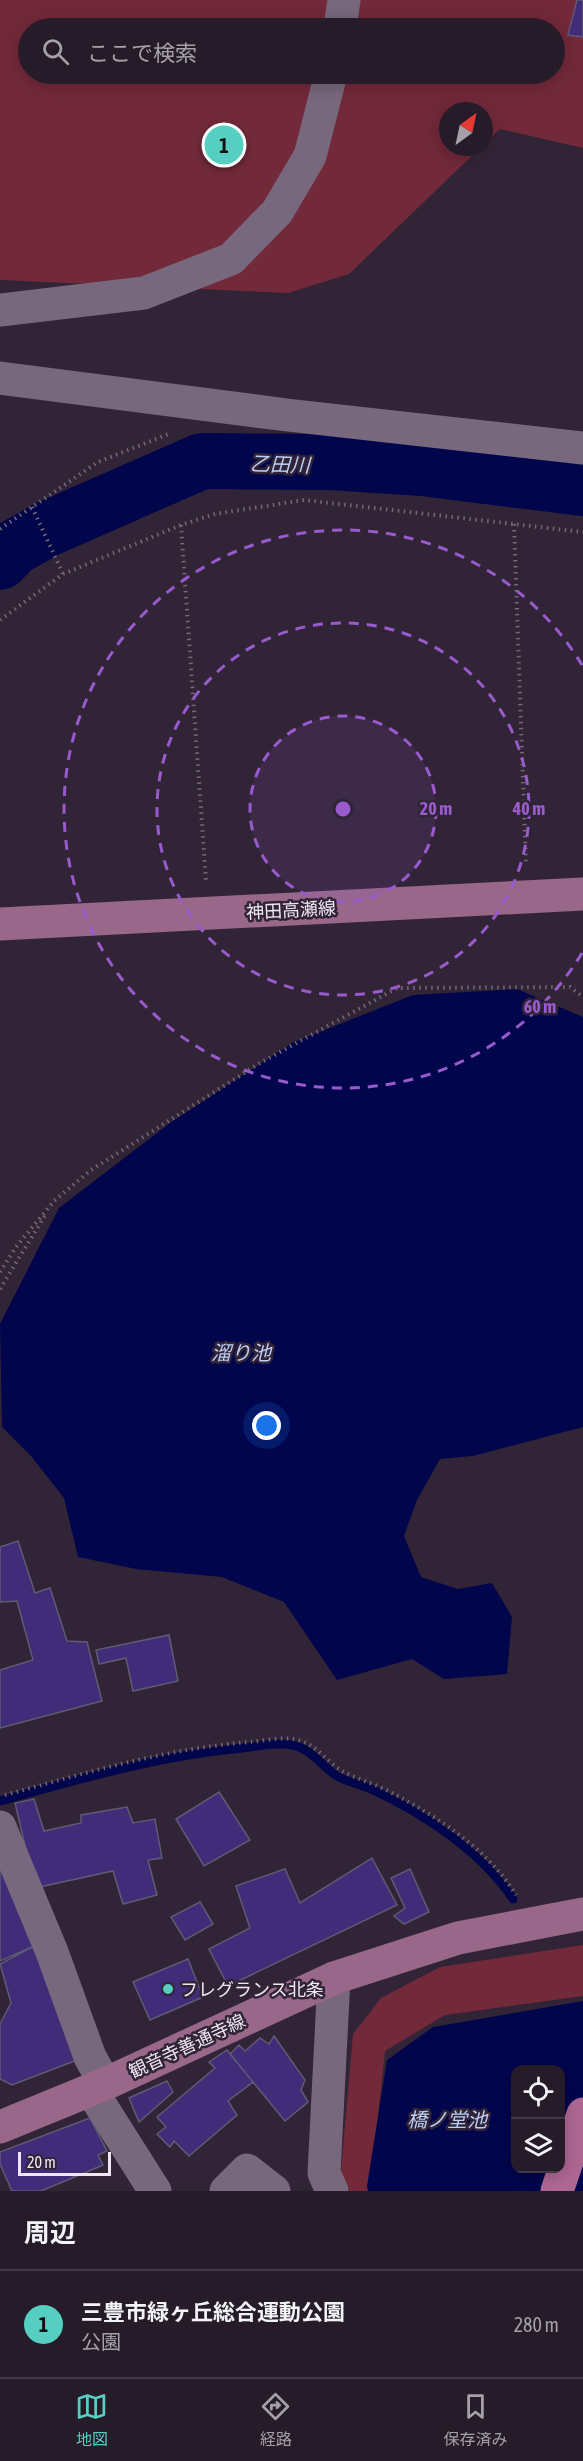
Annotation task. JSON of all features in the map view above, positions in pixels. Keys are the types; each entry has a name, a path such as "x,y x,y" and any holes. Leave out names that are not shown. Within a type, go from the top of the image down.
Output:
{"highway":[{"path":"557,2191 583,2114"}],"main road":[{"name":"神田高瀬線","path":"0,924 583,894"},
{"name":"観音寺善通寺線","path":"0,2127 98,2087 334,1978 458,1938 583,1914"}],"street":[{"path":"341,18 344,0"},
{"path":"0,310 144,293 231,259 277,212 310,156 328,84"},
{"path":"0,378 287,415 583,448"},
{"path":"0,1827 52,1952 90,2057 98,2087 155,2191"},
{"path":"332,2191 324,2173 334,1978"},
{"path":"226,2191 247,2170 274,2191"}],"path":[{"path":"0,529 98,462 182,429"},
{"path":"0,620 63,574 215,513 304,500 583,532"},
{"path":"32,507 63,574"},
{"path":"0,520 7,525"},
{"path":"514,524 527,897"},
{"path":"181,525 209,914"},
{"path":"0,1272 54,1201 91,1170 260,1064 397,988 570,987 583,997"},
{"path":"0,1289 54,1201"},
{"path":"0,1796 148,1756 215,1745 297,1739 312,1745 342,1771 374,1783 424,1810 476,1848 503,1873 520,1902"}],"shaded area":[{"path":"0,0 583,0 583,148 500,129 493,136 493,102 439,102 439,156 472,156 349,274 288,293 0,280"},
{"path":"583,1945 583,1996 445,2015 385,2051 370,2191 349,2191 341,2170 353,2034 381,1998 440,1967"}],"water":[{"name":"溜り池","path":"517,989 583,1017 583,1427 473,1456 440,1459 417,1500 404,1536 421,1577 458,1589 492,1583 512,1617 507,1674 444,1679 412,1659 337,1680 284,1602 222,1577 136,1569 78,1557 64,1498 31,1456 2,1427 0,1324 59,1208 170,1123 292,1043 413,995"},
{"name":"橋ノ堂池","path":"583,2001 583,2191 368,2191 387,2060 433,2027"}],"building":[{"path":"577,0 583,0 583,37 568,35"},
{"path":"18,1541 35,1593 50,1588 67,1641 87,1642 102,1701 0,1728 0,1670 33,1660 17,1601 0,1602 0,1547"},
{"path":"169,1635 178,1681 133,1691 126,1658 99,1664 96,1650"},
{"path":"219,1792 250,1840 204,1866 176,1819"},
{"path":"34,1799 44,1831 81,1823 81,1815 127,1807 133,1823 155,1819 162,1858 148,1860 157,1895 123,1904 113,1871 35,1888 15,1803"},
{"path":"372,1858 397,1905 228,1986 209,1949 250,1928 236,1886 285,1869 300,1903"},
{"path":"7,1869 34,1946 0,1961 0,1872"},
{"path":"410,1869 429,1912 404,1924 394,1916 405,1908 391,1878"},
{"path":"200,1902 213,1924 185,1940 171,1917"},
{"path":"34,1946 77,2060 12,2085 0,2079 0,2024 11,2003 0,1964"},
{"name":"フレグランス北条","path":"188,1959 203,1997 150,2020 133,1982"},
{"path":"274,2036 305,2080 301,2090 308,2102 285,2121 230,2054 239,2045 245,2051 260,2038 269,2044"},
{"path":"227,2050 253,2082 228,2101 237,2115 189,2156 174,2141 170,2147 157,2134 166,2127 157,2117 215,2068 209,2062"},
{"path":"167,2081 173,2092 139,2122 129,2098"},
{"path":"90,2118 107,2151 98,2155 103,2165 41,2191 12,2191 0,2164 0,2152"}],"waterway":[{"name":"乙田川","path":"0,562 15,547 47,529 202,461 331,462 422,468 583,488"},
{"path":"0,1801 120,1769 181,1756 268,1745 293,1745 311,1754 337,1776 391,1799 449,1835 485,1865 513,1899"}],"place":[{"name":"三豊市緑ヶ丘総合運動公園","path":"224,145"},
{"name":"フレグランス北条","path":"168,1989"}]}
